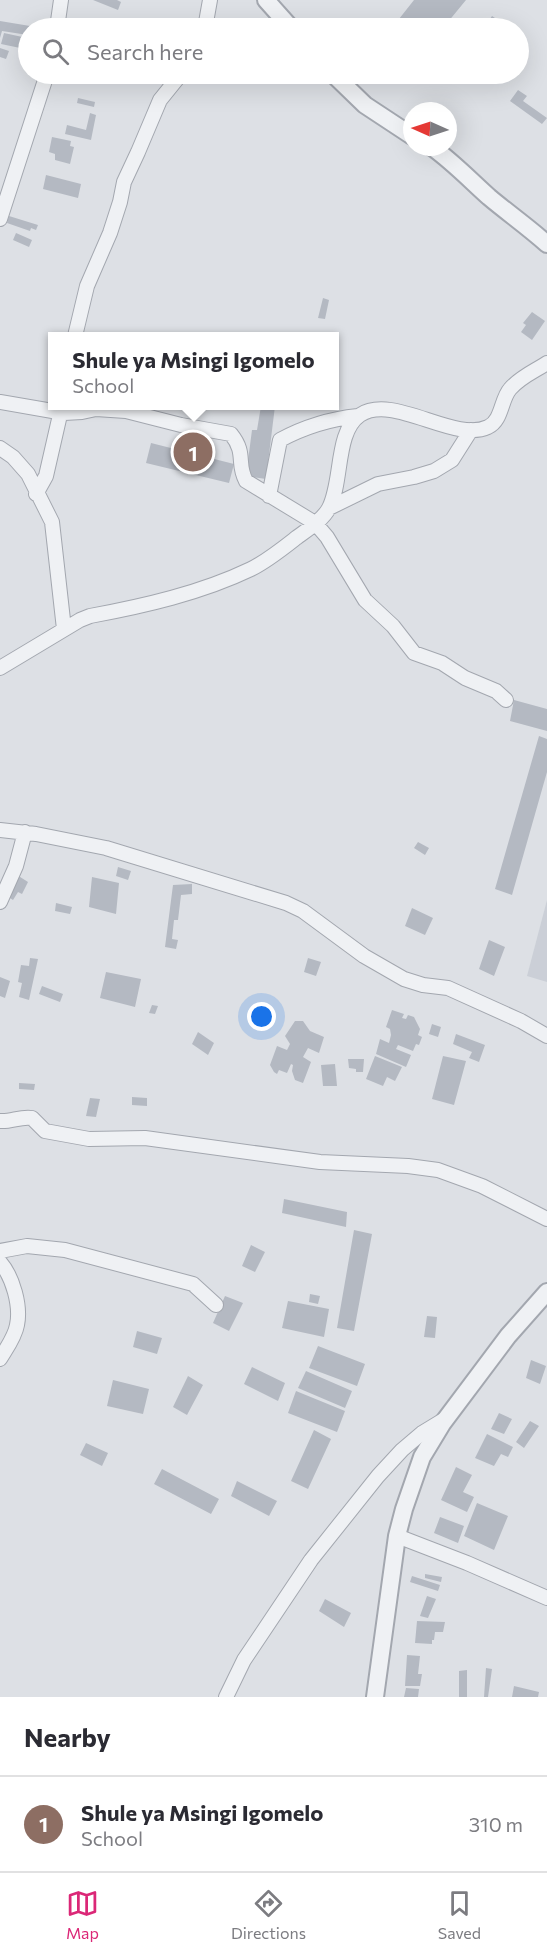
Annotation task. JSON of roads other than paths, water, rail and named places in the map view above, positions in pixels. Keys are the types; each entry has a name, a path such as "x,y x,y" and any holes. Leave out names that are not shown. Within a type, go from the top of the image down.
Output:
{"street":[{"path":"58,18 61,0"},
{"path":"207,18 210,0"},
{"path":"266,0 282,18"},
{"path":"0,219 44,84"},
{"path":"76,332 87,286 110,233 124,182 160,100 173,84"},
{"path":"343,84 365,105 403,130"},
{"path":"445,156 490,198 547,244"},
{"path":"269,496 280,440 312,424 358,416 374,410 392,410 471,430 487,428 493,424 509,390 522,378 547,363"},
{"path":"0,402 48,408"},
{"path":"37,493 46,476 61,410"},
{"path":"68,410 126,411 181,425 231,434 238,443 242,455 242,474 246,481 315,523 327,537 364,600 393,626 414,653 442,663 465,678 496,691 506,700"},
{"path":"329,508 337,488 343,443 351,424 358,416"},
{"path":"0,668 64,628 90,616 201,590 251,569 315,523 329,508 378,484 434,471 452,460 471,430"},
{"path":"0,448 13,457 28,474 52,522 64,628"},
{"path":"0,830 25,832 106,848 286,903 303,911 364,956 404,979 423,985 448,988 547,1035"},
{"path":"0,902 16,866 25,832"},
{"path":"0,1121 32,1118 45,1131 89,1139 145,1138 320,1162 408,1166 438,1170 483,1186 547,1219"},
{"path":"0,1251 27,1246 65,1250 192,1284 216,1305"},
{"path":"0,1262 13,1290 18,1319 17,1327 0,1359"},
{"path":"375,1697 397,1536 422,1456 447,1418 508,1336 547,1292"},
{"path":"226,1697 244,1660 324,1544 378,1476 402,1450 422,1433 447,1418"},
{"path":"397,1536 547,1598"}],"place":[{"name":"Shule ya Msingi Igomelo","path":"193,452"}]}
